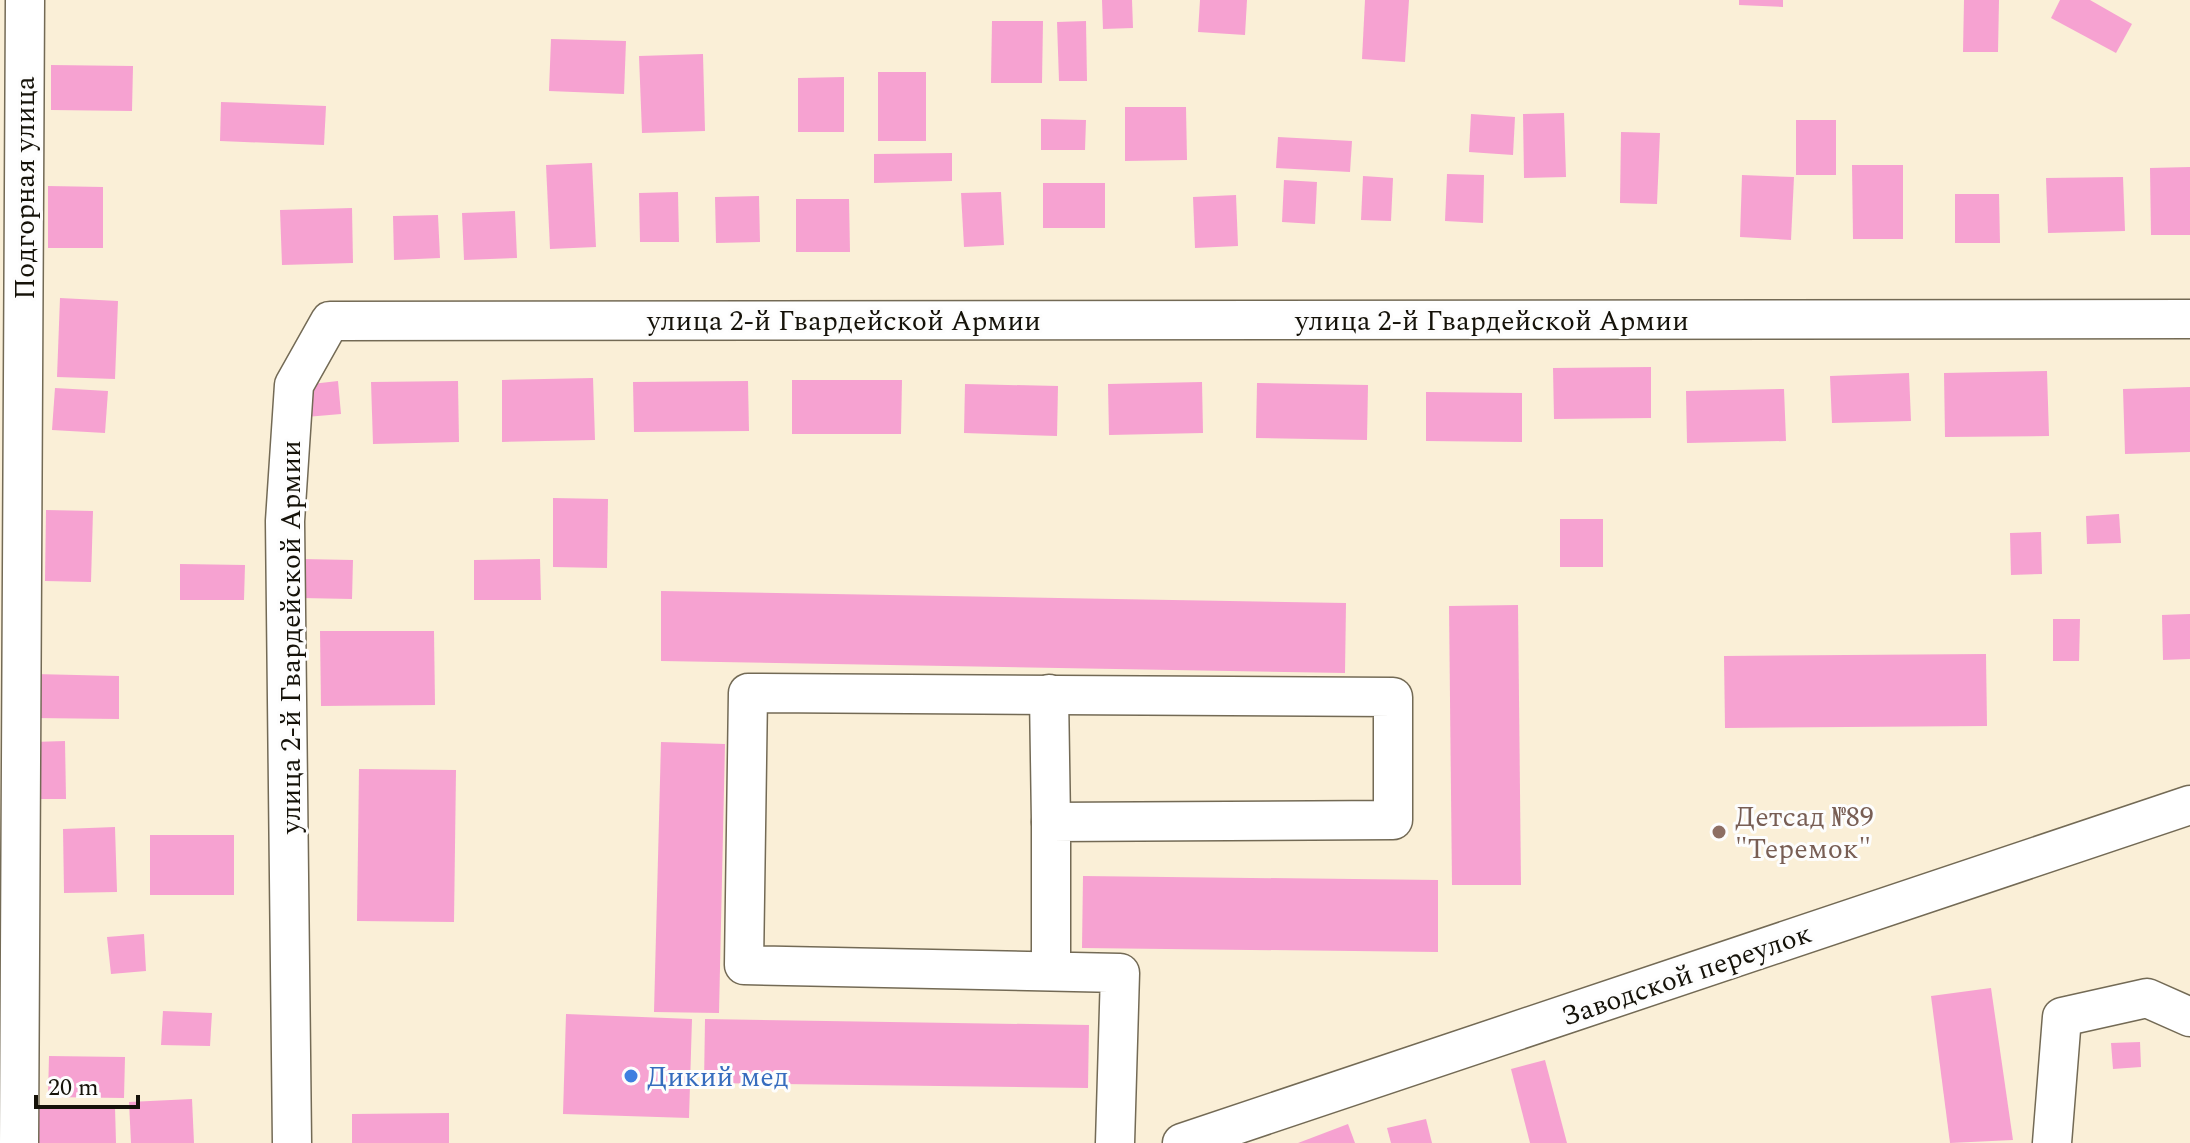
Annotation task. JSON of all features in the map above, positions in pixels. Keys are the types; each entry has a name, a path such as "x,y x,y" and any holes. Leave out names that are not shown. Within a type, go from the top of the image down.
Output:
{"street":[{"name":"Подгорная улица","path":"19,1143 25,0"},
{"name":"улица 2-й Гвардейской Армии","path":"292,1143 285,521 294,385 330,321 2190,319"},
{"path":"1051,822 1393,820 1393,697 748,693 744,965 1120,973 1115,1143"},
{"path":"1049,694 1051,970"},
{"name":"Заводской переулок","path":"1182,1143 2190,805"},
{"path":"2052,1143 2062,1017 2147,998 2190,1017"}],"building":[{"path":"1102,0 1132,0 1133,28 1103,29"},
{"path":"1200,0 1247,0 1245,35 1198,32"},
{"path":"1365,0 1409,0 1405,62 1362,59"},
{"path":"1739,0 1783,0 1783,7 1739,5"},
{"path":"1964,0 1999,0 1998,52 1963,52"},
{"path":"2060,0 2090,0 2132,24 2116,53 2051,18"},
{"path":"992,21 1043,21 1042,83 991,83"},
{"path":"1086,21 1087,81 1059,81 1057,22"},
{"path":"551,39 626,41 624,94 549,91"},
{"path":"703,54 705,131 642,133 639,56"},
{"path":"51,65 133,66 132,111 51,110"},
{"path":"878,72 926,72 926,141 878,141"},
{"path":"844,77 844,132 798,132 798,78"},
{"path":"221,102 326,106 324,145 220,141"},
{"path":"1125,107 1186,107 1187,160 1125,161"},
{"path":"1564,113 1566,177 1524,178 1523,114"},
{"path":"1471,114 1515,117 1513,155 1469,152"},
{"path":"1041,119 1086,120 1085,150 1041,150"},
{"path":"1796,120 1836,120 1836,175 1796,175"},
{"path":"1621,132 1660,133 1657,204 1620,203"},
{"path":"1278,137 1352,141 1350,172 1276,168"},
{"path":"952,153 952,181 874,183 874,154"},
{"path":"592,163 596,247 550,249 546,165"},
{"path":"1852,165 1903,165 1903,239 1853,239"},
{"path":"2190,167 2190,235 2151,235 2150,168"},
{"path":"1447,174 1484,175 1483,223 1445,221"},
{"path":"1742,175 1794,177 1791,240 1740,237"},
{"path":"1363,176 1393,178 1391,221 1361,220"},
{"path":"2123,177 2125,231 2048,233 2046,178"},
{"path":"1284,180 1317,182 1315,224 1282,222"},
{"path":"1043,183 1105,183 1105,228 1043,228"},
{"path":"48,186 103,187 103,248 48,248"},
{"path":"678,192 679,242 640,242 639,193"},
{"path":"1001,192 1004,245 964,247 961,193"},
{"path":"1955,194 1999,194 2000,243 1955,243"},
{"path":"1236,195 1238,246 1195,248 1193,197"},
{"path":"759,196 760,242 716,243 715,197"},
{"path":"796,199 849,199 850,252 796,252"},
{"path":"352,208 353,263 282,265 280,210"},
{"path":"515,211 517,258 464,260 462,213"},
{"path":"438,215 440,258 394,260 393,216"},
{"path":"60,298 118,301 115,379 57,377"},
{"path":"1651,367 1651,418 1554,419 1553,368"},
{"path":"2047,371 2049,436 1945,437 1944,373"},
{"path":"1909,373 1911,421 1832,423 1830,376"},
{"path":"593,378 595,440 502,442 502,380"},
{"path":"792,380 902,380 901,434 792,434"},
{"path":"338,381 341,414 306,417 303,385"},
{"path":"458,381 459,442 373,444 371,382"},
{"path":"748,381 749,431 634,432 633,382"},
{"path":"1202,382 1203,433 1109,435 1108,384"},
{"path":"1257,383 1368,385 1367,440 1256,438"},
{"path":"965,384 1058,386 1057,436 964,433"},
{"path":"2190,387 2190,452 2125,454 2123,389"},
{"path":"55,388 108,391 105,433 52,430"},
{"path":"1784,389 1786,441 1687,443 1686,391"},
{"path":"1426,392 1522,393 1522,442 1426,441"},
{"path":"553,498 608,499 607,568 553,567"},
{"path":"46,510 93,511 91,582 45,581"},
{"path":"2119,514 2121,543 2087,544 2086,516"},
{"path":"1560,519 1603,519 1603,567 1560,567"},
{"path":"2041,532 2042,574 2011,575 2010,533"},
{"path":"301,559 353,560 352,599 301,598"},
{"path":"540,559 541,600 474,600 474,560"},
{"path":"180,564 245,565 244,600 180,600"},
{"path":"661,591 1346,603 1345,673 661,661"},
{"path":"1518,605 1521,885 1452,885 1449,606"},
{"path":"2190,614 2190,659 2163,660 2162,615"},
{"path":"2053,619 2080,619 2079,661 2053,661"},
{"path":"320,631 434,631 435,705 321,706"},
{"path":"1986,654 1987,726 1725,728 1724,656"},
{"path":"34,674 119,676 119,719 34,718"},
{"path":"65,741 66,799 34,799 33,742"},
{"path":"661,742 725,744 719,1013 654,1012"},
{"path":"359,769 456,770 454,922 357,921"},
{"path":"115,827 117,892 64,893 63,829"},
{"path":"150,835 234,835 234,895 150,895"},
{"path":"1083,876 1438,880 1438,952 1082,948"},
{"path":"144,934 146,971 111,974 107,937"},
{"path":"1991,988 2013,1140 1950,1143 1931,996"},
{"path":"163,1011 212,1013 210,1046 161,1045"},
{"path":"566,1014 692,1019 689,1118 563,1114"},
{"path":"705,1019 1089,1025 1088,1088 704,1083"},
{"path":"2140,1042 2141,1067 2113,1069 2111,1043"},
{"path":"49,1056 125,1057 124,1098 48,1097"},
{"path":"1545,1060 1567,1143 1530,1143 1511,1069"},
{"path":"192,1099 194,1143 131,1143 129,1102"},
{"path":"28,1107 115,1107 116,1143 28,1143"},
{"path":"449,1113 449,1143 352,1143 352,1114"},
{"path":"1426,1119 1432,1143 1391,1143 1387,1128"},
{"path":"1348,1124 1355,1143 1298,1143"}],"place":[{"name":"Детсад №89 \"Теремок\"","path":"1719,832"},
{"name":"Дикий мед","path":"631,1076"}]}
